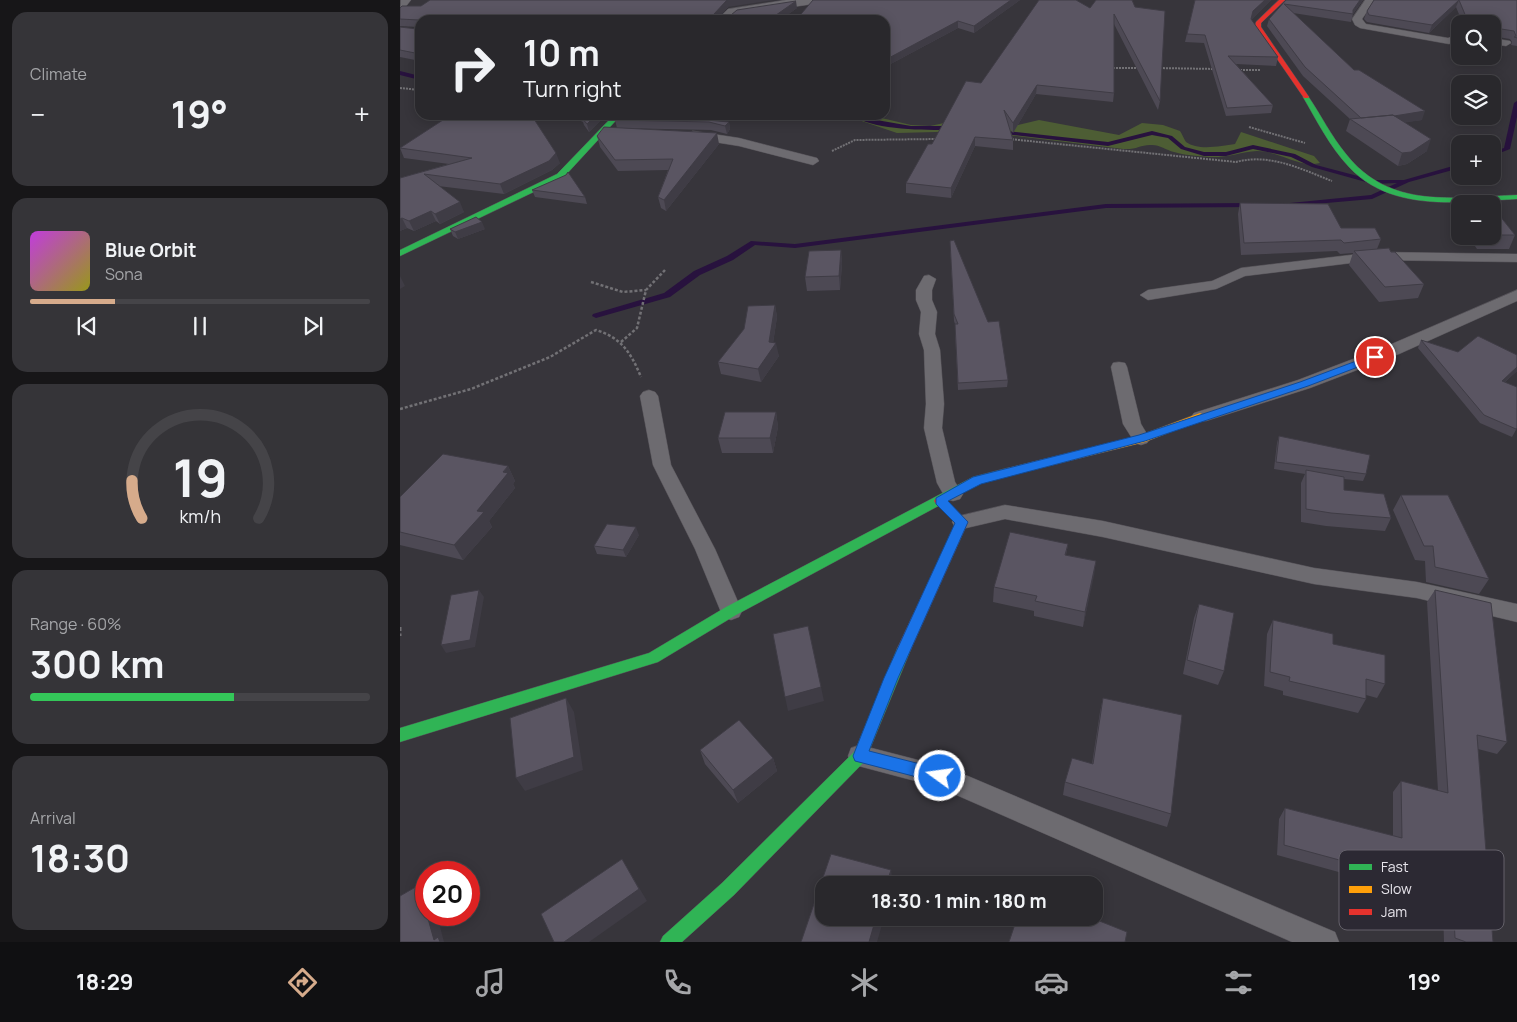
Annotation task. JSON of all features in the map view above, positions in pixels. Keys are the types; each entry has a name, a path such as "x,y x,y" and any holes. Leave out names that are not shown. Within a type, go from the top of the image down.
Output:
{"street":[{"path":"730,15 733,12 813,0"},
{"path":"1282,0 1258,23 1258,27 1289,70 1342,153 1364,177 1394,193 1422,197 1517,197"},
{"path":"400,253 560,176 599,132 612,120"},
{"path":"400,735 652,658 731,611 977,480 1141,439 1200,418"},
{"path":"669,942 728,889 860,756 891,678 962,522 947,497"}],"lane":[{"path":"400,8 406,0"},
{"path":"1370,0 1357,20 1363,26 1439,40 1451,39"},
{"path":"1501,42 1506,43"},
{"path":"599,132 618,133"},
{"path":"677,135 711,136 813,161"},
{"path":"1148,295 1216,285 1241,272 1376,256 1517,258"},
{"path":"929,279 924,290 924,300 929,312 927,334 932,350 936,404 933,428 946,483 947,497"},
{"path":"1200,418 1304,384 1393,350 1517,295"},
{"path":"1119,367 1132,424 1141,439"},
{"path":"649,396 662,465 705,549 731,611"},
{"path":"962,522 1005,512 1103,529 1314,576 1417,590 1517,614"},
{"path":"860,756 940,776 1325,942"}],"path":[{"path":"1108,68 1144,68"},
{"path":"1153,68 1217,70"},
{"path":"1235,70 1289,70"},
{"path":"400,88 415,90"},
{"path":"1249,127 1326,151 1342,153"},
{"path":"813,161 855,140 939,138"},
{"path":"1007,139 1236,162 1249,156 1287,165 1337,182"},
{"path":"621,342 637,328 646,290 665,270"},
{"path":"591,282 623,292 646,290"},
{"path":"400,409 471,388 550,357 596,330 612,334 629,349 649,396"},
{"path":"400,627 400,636"}],"green space":[{"path":"859,120 890,120 911,125 930,126 944,123 1018,125 1039,120 1119,135 1142,123 1163,125 1180,131 1186,142 1203,147 1235,144 1241,132 1314,156 1320,163 1304,163 1257,151 1221,157 1208,157 1178,153 1155,145 1123,149 974,131 897,133"}],"building":[{"path":"430,0 727,0 714,14 731,15 415,15 415,20 400,19 400,8 402,6 421,6"},
{"path":"813,0 1011,0 974,26 958,21 890,57 890,15 800,15"},
{"path":"1039,0 1076,0 1090,8 1096,0 1132,0 1135,7 1165,11 1160,101 1114,14 1114,93 1037,85 1013,123 1004,110 1013,140 975,137 951,188 906,183 928,144 932,144 966,81 981,83"},
{"path":"1195,0 1265,0 1253,11 1251,19 1278,57 1228,56 1273,105 1227,108 1205,35 1187,34"},
{"path":"1286,0 1360,0 1353,10 1353,14 1284,4 1354,70 1359,70 1425,111 1394,116 1361,118 1305,67 1269,19"},
{"path":"1374,0 1459,0 1432,25 1369,15 1367,11"},
{"path":"1459,0 1517,0 1517,38 1514,37 1516,36 1514,31 1501,29 1501,15 1465,15"},
{"path":"796,1 776,15 731,15 737,10"},
{"path":"400,27 415,29 415,53 400,50"},
{"path":"1393,115 1431,139 1411,152 1402,153 1350,119"},
{"path":"443,120 535,120 556,153 549,161 500,184 424,174 460,202 435,214 431,211 409,221 400,219 400,178 472,158 400,148"},
{"path":"615,120 707,120 729,122 725,126 709,122"},
{"path":"604,127 717,133 664,200 658,197 673,159 615,160 597,136"},
{"path":"568,172 585,197 532,190 566,175"},
{"path":"1240,203 1328,204 1341,228 1375,228 1381,239 1344,243 1341,240 1244,243"},
{"path":"476,217 482,222 455,232 450,229"},
{"path":"1501,217 1515,235 1501,235"},
{"path":"954,240 988,322 999,321 1008,380 958,383 955,324 958,324 954,314 950,241"},
{"path":"1389,248 1391,252 1395,252 1424,284 1385,287 1354,251"},
{"path":"841,250 839,276 805,277 809,251"},
{"path":"775,305 769,342 776,343 758,369 718,362 744,329 748,306"},
{"path":"1478,336 1517,355 1517,367 1502,381 1517,387 1516,429 1484,415 1421,340 1458,352"},
{"path":"725,412 776,412 770,438 718,438"},
{"path":"1279,436 1370,455 1366,474 1276,462"},
{"path":"443,454 508,466 503,472 508,473 477,511 484,512 454,545 400,532 400,497"},
{"path":"1306,470 1344,477 1344,490 1384,494 1391,518 1306,509"},
{"path":"1401,495 1448,495 1489,579 1435,567 1433,546 1424,546"},
{"path":"607,524 636,527 623,550 594,546"},
{"path":"1010,532 1068,544 1065,555 1096,561 1085,612 1035,601 1037,596 994,587"},
{"path":"479,590 470,640 441,645 451,595"},
{"path":"1435,590 1491,603 1507,742 1477,735 1486,850 1339,850 1339,860 1284,845 1285,808 1402,838 1401,781 1448,793"},
{"path":"1199,604 1234,613 1224,671 1187,660"},
{"path":"1273,620 1333,634 1333,644 1385,655 1385,684 1366,679 1366,699 1289,681 1290,677 1270,672"},
{"path":"808,626 821,687 785,697 773,634"},
{"path":"566,698 574,757 516,778 510,718"},
{"path":"1103,698 1182,715 1171,814 1065,782 1072,758 1093,764"},
{"path":"739,720 773,758 733,790 700,750"},
{"path":"831,854 891,870 889,876 824,876"},
{"path":"622,859 639,889 564,942 554,942 541,914"},
{"path":"415,887 415,926 430,926 434,940 438,937 440,942 400,942 400,896"},
{"path":"815,901 815,926 874,926 869,942 801,942"},
{"path":"1103,922 1127,932 1125,942 1009,942 1014,926 1103,926"},
{"path":"1455,930 1492,930 1493,942 1466,942 1455,938"}],"waterway":[{"path":"400,73 415,77"},
{"path":"1501,151 1507,149 1517,103"},
{"path":"863,120 911,128 954,128"},
{"path":"998,132 1108,144 1152,133 1170,137 1183,148 1204,154 1226,154 1253,147 1293,155 1314,166 1373,182 1402,181"},
{"path":"1292,204 1372,197 1407,181 1451,169"},
{"path":"596,316 667,295 697,273 730,258 754,243 795,246 1106,206 1252,205"}],"traffic: fast":[{"path":"1306,97 1335,145 1353,167 1374,184 1390,191 1425,199 1463,200 1517,197"},
{"path":"400,253 560,176 613,120"},
{"path":"400,735 653,658 731,611 977,480 1008,472"},
{"path":"669,942 728,889 860,756 904,649"}],"traffic: slow":[{"path":"1008,472 1141,439 1200,417"}],"traffic: jam":[{"path":"1282,0 1258,23 1258,27 1306,97"},
{"path":"904,649 962,522 940,501"}],"route":[{"path":"940,776 860,756 891,678 962,522 940,501 977,480 1141,439 1304,384 1375,357"}]}
